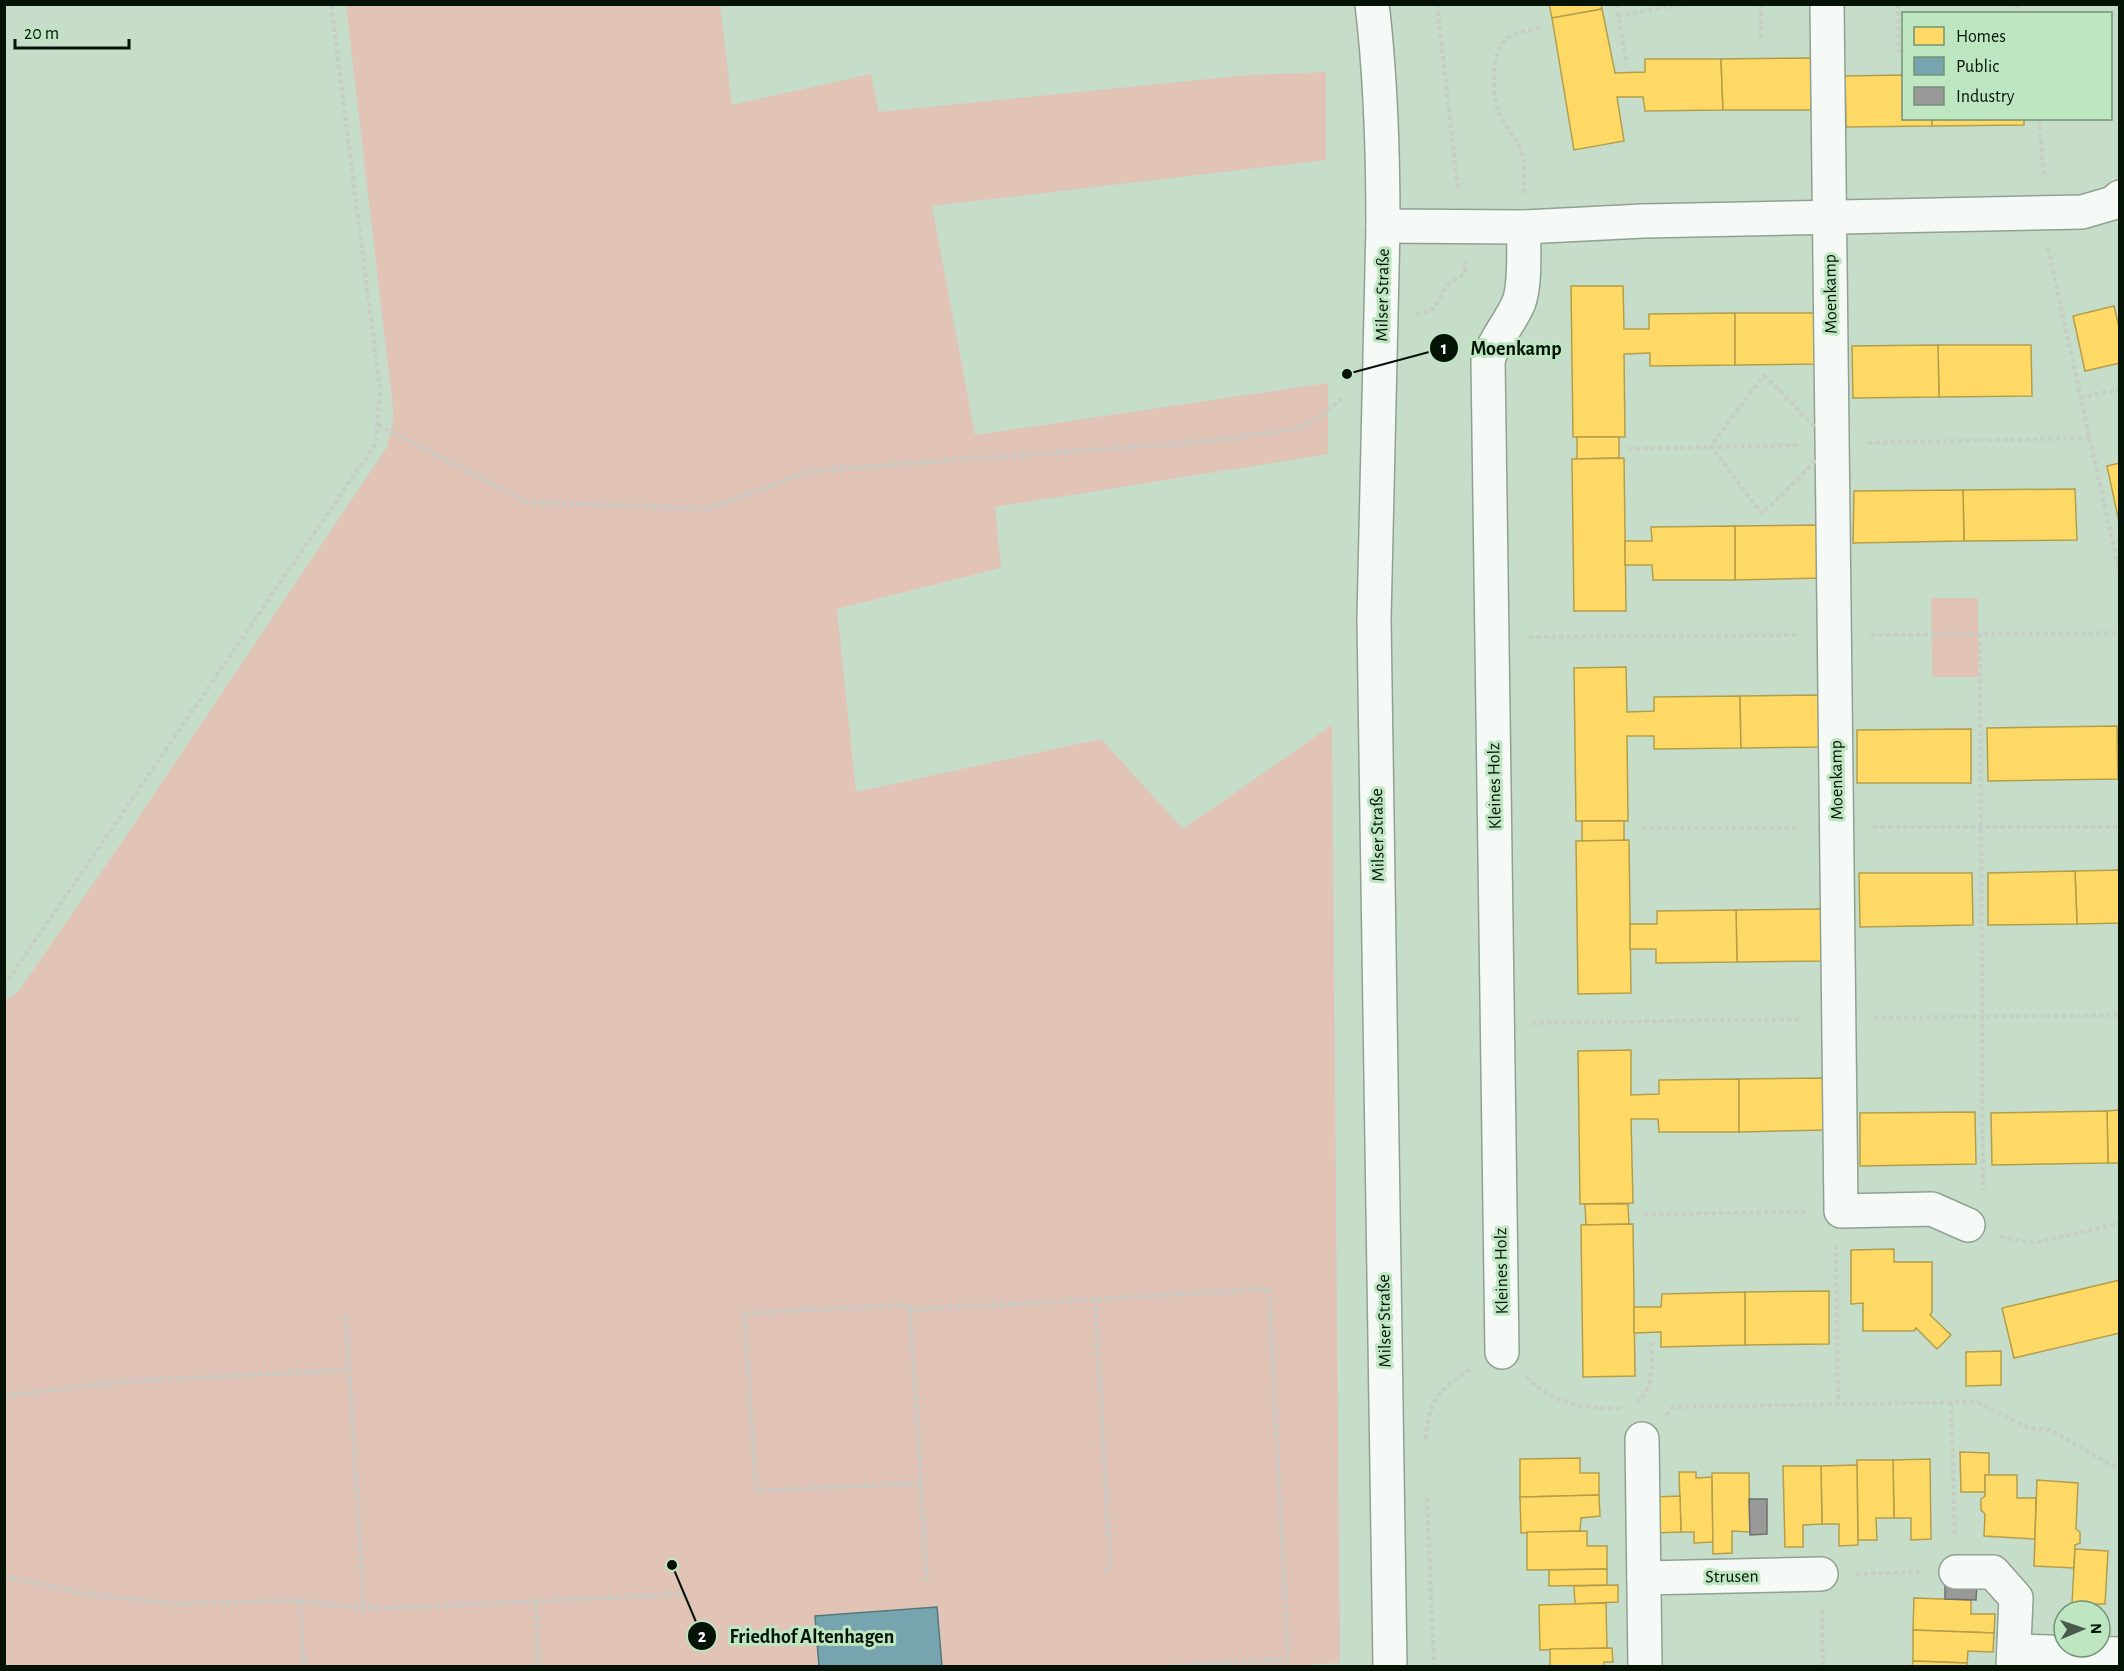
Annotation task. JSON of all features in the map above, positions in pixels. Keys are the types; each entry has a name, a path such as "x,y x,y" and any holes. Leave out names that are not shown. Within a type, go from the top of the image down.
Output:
{"street":[{"name":"Milser Straße","path":"1372,4 1381,109 1383,226 1374,620 1390,1666"},
{"name":"Moenkamp","path":"1827,4 1841,1211"},
{"path":"1383,226 1524,227 1643,222 2082,212 2113,203 2120,196"},
{"name":"Kleines Holz","path":"1502,1352 1488,360 1519,301 1522,287 1524,227"},
{"path":"1841,1211 1932,1209 1968,1225"},
{"path":"1642,1439 1645,1666"},
{"path":"1956,1572 1993,1572 2016,1598 2013,1659 2120,1654"},
{"name":"Strusen","path":"1644,1578 1821,1575"}],"path":[{"path":"4,986 376,443 380,390 331,4"},
{"path":"1437,4 1455,171"},
{"path":"1616,4 1627,65"},
{"path":"1618,16 1683,4"},
{"path":"1761,4 1761,40"},
{"path":"1898,4 1899,53"},
{"path":"1524,227 1524,161 1521,149 1498,112 1494,83 1495,63 1499,45 1512,35 1540,28"},
{"path":"2039,120 2043,212 2080,398 2120,576"},
{"path":"1764,375 1832,444 1762,514 1712,447 1764,375"},
{"path":"2080,398 2120,389"},
{"path":"378,425 527,502 708,509 810,471 1209,441 1295,429 1321,417 1345,395"},
{"path":"2114,549 2120,547"},
{"path":"1980,634 1984,1188 1968,1225 1992,1236 2034,1243 2120,1223"},
{"path":"1642,828 2120,826"},
{"path":"1644,1214 1841,1211 1835,1232 1838,1404"},
{"path":"910,1310 1269,1289 1288,1659 1167,1666"},
{"path":"1095,1299 1110,1563 1103,1572"},
{"path":"921,1483 756,1491 744,1313 909,1305 910,1310 921,1483 927,1581"},
{"path":"346,1316 364,1609"},
{"path":"1633,1404 1647,1390 1652,1371 1651,1342"},
{"path":"1425,1442 1427,1421 1437,1395 1454,1378 1502,1352 1532,1382 1563,1400 1579,1407 1602,1409 1627,1407"},
{"path":"4,1396 132,1381 349,1370"},
{"path":"1823,1666 1821,1575 1956,1572 1951,1402"},
{"path":"1642,1439 1673,1407 1977,1402 2028,1428 2050,1430 2120,1470"},
{"path":"1426,1487 1434,1666"},
{"path":"4,1576 81,1593 176,1604 299,1600 364,1609 691,1594"},
{"path":"299,1600 304,1666"},
{"path":"536,1601 539,1666"}],"shaded area":[{"path":"346,5 720,5 732,105 871,74 879,112 1249,75 1326,72 1326,160 932,206 975,435 1328,383 1328,454 995,507 1001,568 837,609 856,792 1101,739 1183,829 1332,725 1340,1663 1289,1666 5,1666 5,1001 18,992 122,842 387,447 394,417"},
{"path":"1931,598 1978,598 1978,677 1932,677"}],"building: Homes":[{"path":"1549,4 1601,4 1602,9 1552,18"},
{"path":"1602,9 1615,73 1645,72 1645,59 1721,59 1723,110 1645,111 1643,97 1617,97 1624,141 1574,150 1552,18"},
{"path":"1811,58 1811,110 1723,110 1721,59"},
{"path":"1902,75 1902,120 1932,120 1932,126 1846,127 1845,76"},
{"path":"1932,120 2024,120 2024,125 1932,126"},
{"path":"1571,286 1623,286 1624,329 1649,329 1649,314 1735,313 1735,365 1650,366 1650,353 1624,354 1625,437 1573,437"},
{"path":"2114,306 2120,331 2120,363 2085,371 2073,316"},
{"path":"1735,313 1816,313 1816,364 1735,365"},
{"path":"1938,345 2031,345 2032,396 1939,397"},
{"path":"1938,345 1939,397 1853,398 1852,346"},
{"path":"1577,437 1619,437 1619,458 1577,459"},
{"path":"1624,458 1626,611 1574,611 1572,459"},
{"path":"2120,463 2120,522 2119,522 2107,466"},
{"path":"2075,489 2077,540 1964,541 1963,490"},
{"path":"1963,490 1964,541 1853,543 1854,491"},
{"path":"1820,525 1821,578 1735,580 1735,526"},
{"path":"1735,526 1735,580 1653,580 1652,565 1625,565 1625,541 1652,541 1651,527"},
{"path":"1626,667 1627,712 1654,711 1654,697 1740,696 1741,748 1654,749 1654,736 1627,736 1628,821 1576,821 1574,668"},
{"path":"1821,695 1822,747 1741,748 1740,696"},
{"path":"2117,726 2118,779 1988,781 1987,728"},
{"path":"1971,729 1971,783 1857,783 1857,730"},
{"path":"1582,821 1624,821 1624,841 1582,841"},
{"path":"1629,840 1631,993 1578,994 1576,841"},
{"path":"2120,870 2120,923 2077,924 2075,871"},
{"path":"2075,871 2077,924 1988,925 1988,873"},
{"path":"1859,873 1972,873 1973,925 1860,927"},
{"path":"1823,909 1824,961 1737,962 1736,910"},
{"path":"1736,910 1737,962 1656,963 1656,949 1630,949 1630,924 1657,924 1657,911"},
{"path":"1631,1050 1631,1095 1659,1094 1659,1080 1739,1079 1739,1132 1659,1132 1658,1119 1631,1119 1633,1203 1580,1204 1578,1051"},
{"path":"1826,1078 1827,1130 1739,1132 1739,1079"},
{"path":"2120,1110 2120,1163 2108,1163 2107,1111"},
{"path":"2107,1111 2108,1163 1992,1165 1991,1113"},
{"path":"1975,1112 1976,1164 1860,1166 1860,1113"},
{"path":"1585,1204 1628,1204 1629,1224 1586,1225"},
{"path":"1633,1224 1635,1376 1583,1377 1581,1225"},
{"path":"1894,1249 1894,1262 1932,1262 1932,1312 1930,1315 1951,1335 1937,1349 1916,1328 1914,1331 1863,1331 1863,1303 1851,1304 1851,1250"},
{"path":"2120,1280 2120,1333 2014,1358 2002,1308"},
{"path":"1829,1291 1829,1344 1745,1345 1745,1292"},
{"path":"1745,1292 1745,1345 1661,1347 1661,1332 1634,1333 1634,1307 1661,1307 1662,1294"},
{"path":"2001,1351 2001,1385 1966,1386 1966,1352"},
{"path":"1960,1452 1989,1453 1989,1475 1985,1475 1985,1492 1961,1492"},
{"path":"1580,1458 1580,1473 1599,1473 1599,1495 1520,1497 1520,1459"},
{"path":"1930,1459 1931,1539 1911,1540 1911,1518 1894,1518 1893,1460"},
{"path":"1857,1460 1893,1460 1894,1518 1876,1518 1877,1540 1858,1540"},
{"path":"1857,1465 1858,1545 1839,1546 1839,1524 1822,1524 1821,1466"},
{"path":"1783,1466 1821,1466 1822,1524 1803,1525 1803,1547 1785,1547"},
{"path":"1679,1472 1696,1472 1696,1478 1712,1477 1713,1542 1694,1543 1694,1532 1681,1532"},
{"path":"1712,1473 1749,1473 1750,1532 1732,1531 1732,1553 1713,1554"},
{"path":"1985,1475 2017,1475 2017,1498 2036,1498 2035,1539 1984,1536 1985,1514 1981,1510 1981,1499 1985,1496"},
{"path":"2037,1480 2078,1483 2076,1529 2080,1532 2080,1543 2075,1545 2074,1568 2034,1566"},
{"path":"1599,1495 1600,1516 1581,1518 1580,1531 1521,1533 1520,1497"},
{"path":"1680,1496 1681,1532 1655,1533 1655,1497"},
{"path":"1587,1531 1587,1546 1607,1546 1607,1569 1527,1570 1527,1532"},
{"path":"2075,1549 2108,1551 2105,1599 2072,1599"},
{"path":"1607,1569 1607,1585 1549,1586 1549,1570"},
{"path":"1618,1585 1618,1602 1575,1604 1574,1586"},
{"path":"1914,1598 1971,1600 1971,1614 1995,1614 1994,1633 1913,1630"},
{"path":"1606,1603 1607,1648 1540,1650 1539,1605"},
{"path":"1913,1630 1994,1633 1993,1652 1968,1651 1967,1663 1913,1661"},
{"path":"1612,1648 1613,1662 1604,1662 1604,1666 1550,1666 1550,1649"},
{"path":"1913,1661 1967,1663 1967,1666 1912,1666"}],"building: Public":[{"path":"937,1607 942,1666 819,1666 815,1616"}],"building: Industry":[{"path":"1749,1499 1767,1499 1767,1534 1750,1535"},
{"path":"1945,1581 1977,1582 1976,1600 1945,1599"}],"place":[{"name":"Moenkamp","path":"1347,374"},
{"name":"Friedhof Altenhagen","path":"672,1565"}]}
